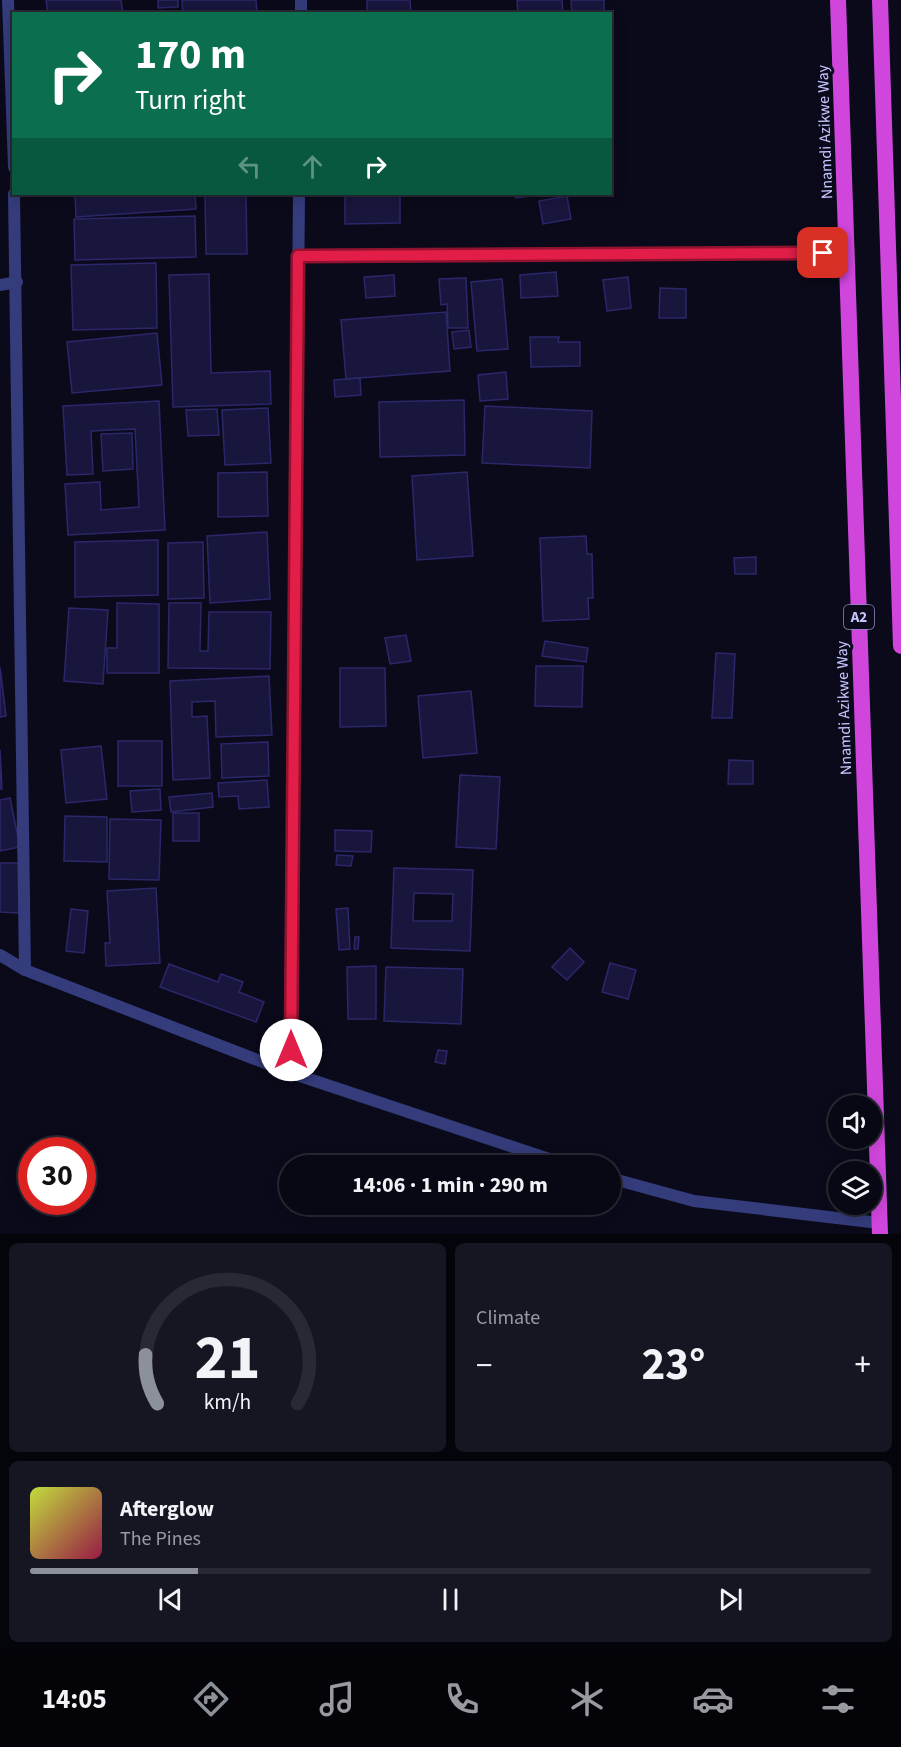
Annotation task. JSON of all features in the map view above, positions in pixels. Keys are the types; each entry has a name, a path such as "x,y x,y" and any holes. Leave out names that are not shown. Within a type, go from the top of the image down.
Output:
{"highway":[{"name":"Nnamdi Azikwe Way","path":"838,0 879,1229"},
{"path":"880,0 897,439 901,646"}],"street":[{"path":"8,0 5,43 12,139"},
{"path":"14,195 25,970"},
{"path":"291,1073 298,195"},
{"path":"298,256 847,253"},
{"path":"0,285 17,282"},
{"path":"0,955 25,970 291,1073 537,1155"},
{"path":"621,1181 694,1201 879,1229"}],"building":[{"path":"46,0 121,0 123,12 48,12"},
{"path":"158,0 178,0 178,7 158,8"},
{"path":"182,0 256,0 257,12 183,12"},
{"path":"367,0 410,0 411,12 367,12"},
{"path":"517,0 562,0 563,12 518,12"},
{"path":"571,0 604,0 604,12 572,12"},
{"path":"75,195 195,195 196,209 76,217"},
{"path":"205,195 246,195 247,254 206,254"},
{"path":"345,195 400,195 400,223 345,224"},
{"path":"515,195 536,195 516,198"},
{"path":"567,196 571,219 543,224 539,201"},
{"path":"195,216 196,257 75,260 74,219"},
{"path":"156,263 157,328 73,330 71,265"},
{"path":"556,272 558,296 521,298 520,275"},
{"path":"209,274 211,373 270,371 271,404 173,407 169,275"},
{"path":"394,275 395,296 366,298 364,277"},
{"path":"628,277 631,308 607,311 603,280"},
{"path":"466,278 468,328 448,328 447,304 441,305 439,279"},
{"path":"502,279 508,349 477,351 471,282"},
{"path":"660,288 686,289 686,318 659,318"},
{"path":"446,312 450,371 346,379 341,320"},
{"path":"469,330 471,347 454,349 452,332"},
{"path":"157,333 162,385 72,393 67,342"},
{"path":"530,337 559,337 558,342 580,342 580,366 531,367"},
{"path":"506,372 508,399 480,401 478,375"},
{"path":"360,378 361,395 335,397 334,380"},
{"path":"464,400 465,455 380,457 379,402"},
{"path":"159,401 165,530 68,535 65,484 100,482 101,510 139,507 135,429 91,431 93,474 67,475 63,406"},
{"path":"485,406 592,411 590,468 482,463"},
{"path":"268,408 271,463 225,465 222,410"},
{"path":"217,409 219,435 188,436 186,410"},
{"path":"132,433 133,469 103,471 101,434"},
{"path":"267,472 268,516 218,517 218,473"},
{"path":"467,472 473,556 417,560 412,476"},
{"path":"267,532 270,599 210,603 207,536"},
{"path":"586,536 587,554 592,554 593,598 588,598 589,619 543,621 540,538"},
{"path":"158,540 158,595 75,597 75,542"},
{"path":"203,542 204,598 168,599 168,543"},
{"path":"756,557 756,574 735,574 734,558"},
{"path":"117,603 159,604 159,673 107,673 107,648 117,648"},
{"path":"169,603 201,603 200,651 208,651 209,612 271,612 270,669 168,668"},
{"path":"69,608 108,610 103,684 64,681"},
{"path":"406,635 411,661 390,664 385,638"},
{"path":"545,641 588,648 586,662 542,656"},
{"path":"716,653 735,654 732,718 712,718"},
{"path":"536,666 583,666 582,707 535,706"},
{"path":"0,667 6,716 0,717"},
{"path":"340,668 385,668 386,726 340,727"},
{"path":"269,676 272,735 216,737 215,701 192,702 192,717 207,716 210,778 173,780 170,681"},
{"path":"471,691 477,753 423,758 418,696"},
{"path":"118,741 162,741 162,786 118,786"},
{"path":"268,742 269,776 222,778 221,744"},
{"path":"101,746 107,799 66,803 61,750"},
{"path":"0,750 2,789 0,789"},
{"path":"729,760 753,761 753,784 728,784"},
{"path":"460,775 500,777 496,849 456,847"},
{"path":"267,780 269,807 239,809 238,796 219,797 218,783"},
{"path":"160,789 161,810 132,812 130,791"},
{"path":"212,793 213,807 171,812 169,797"},
{"path":"10,798 20,847 0,851 0,800"},
{"path":"173,813 199,813 199,841 173,841"},
{"path":"65,816 107,817 107,862 64,861"},
{"path":"110,819 161,820 159,880 109,879"},
{"path":"335,830 372,831 371,852 335,851"},
{"path":"337,855 353,856 351,866 336,865"},
{"path":"0,863 21,863 20,913 0,912"},
{"path":"394,868 473,870 470,951 391,948","holes":["414,893 453,894 452,921 413,921"]},
{"path":"156,888 160,963 106,966 105,943 110,943 107,891"},
{"path":"348,908 350,949 339,950 336,909"},
{"path":"71,909 88,911 84,953 66,951"},
{"path":"355,937 359,937 358,949 354,949"},
{"path":"570,948 584,962 567,980 552,967"},
{"path":"610,963 636,970 628,999 602,992"},
{"path":"169,964 218,982 221,974 243,982 239,992 264,1002 256,1022 160,987"},
{"path":"376,966 376,1019 348,1019 347,967"},
{"path":"386,967 463,969 461,1024 384,1021"},
{"path":"438,1050 447,1051 445,1064 435,1062"}],"route":[{"path":"291,1050 298,256 823,253"}]}
